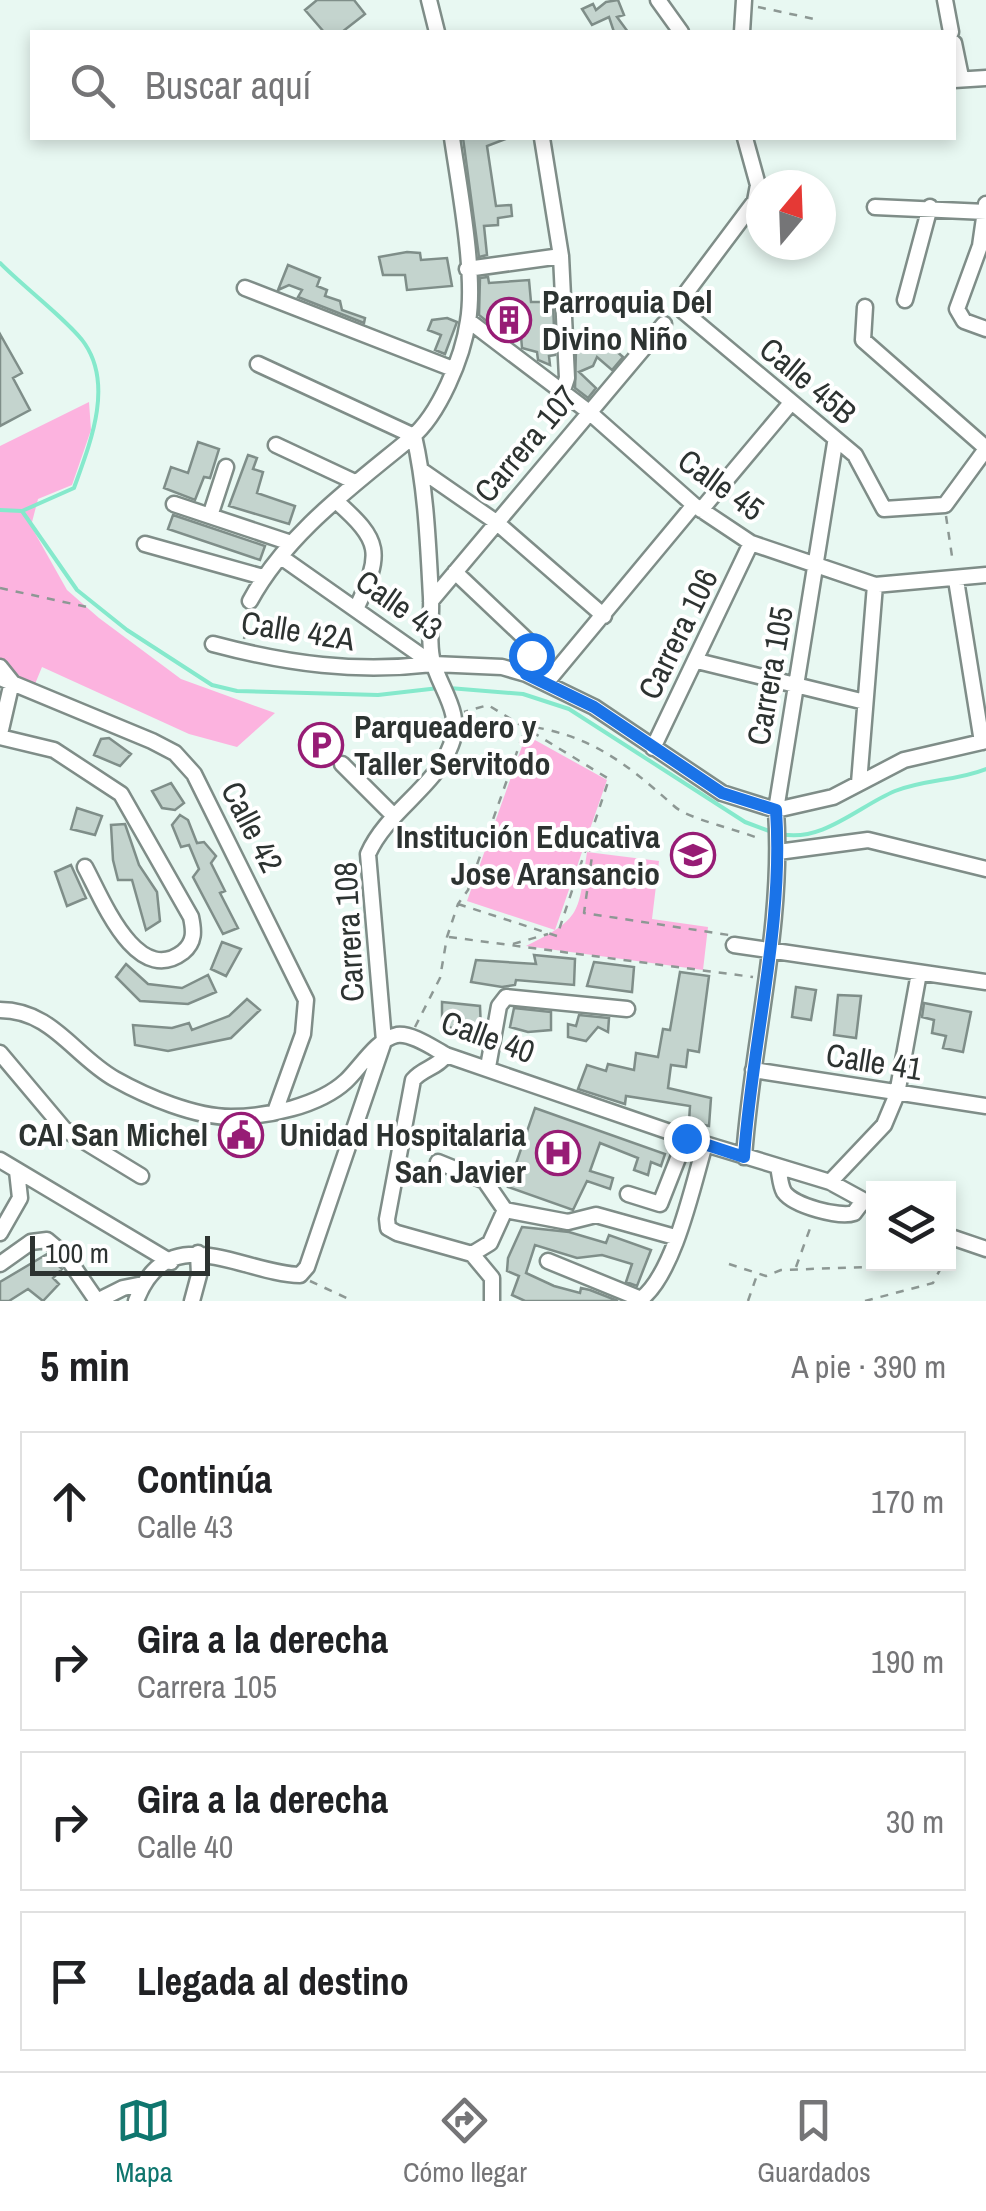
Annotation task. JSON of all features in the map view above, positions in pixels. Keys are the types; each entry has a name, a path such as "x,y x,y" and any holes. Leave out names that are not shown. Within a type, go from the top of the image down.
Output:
{"street":[{"path":"429,0 436,30"},
{"path":"658,0 679,30"},
{"path":"945,0 952,30"},
{"path":"742,30 745,3"},
{"path":"957,78 986,78"},
{"path":"250,601 292,544 355,482 408,440 452,369 469,321 452,140"},
{"path":"542,140 561,256 568,378 562,393"},
{"name":"Calle 45B","path":"746,140 758,186 755,201 680,305 790,404 856,455 884,509 944,505"},
{"path":"875,207 985,209 980,246 957,309 964,321 986,328"},
{"path":"905,300 930,207"},
{"path":"467,269 561,256"},
{"path":"245,288 452,369"},
{"path":"865,307 863,340 986,448 944,505"},
{"name":"Calle 45","path":"469,321 589,412 698,508 751,543 875,585 986,576"},
{"name":"Carrera 107","path":"431,600 664,324"},
{"path":"258,364 408,440 422,470 433,664"},
{"path":"546,683 790,404"},
{"name":"Carrera 105","path":"744,1157 770,951 778,852 776,810 836,443"},
{"path":"276,446 355,482"},
{"path":"210,516 226,466"},
{"path":"422,470 496,522 604,616"},
{"path":"336,501 371,532 376,545 356,608"},
{"path":"174,504 292,544"},
{"name":"Carrera 106","path":"653,748 751,543"},
{"path":"145,544 264,577"},
{"name":"Calle 43","path":"281,557 433,664 502,667 526,674 594,707 722,793 776,810"},
{"path":"455,572 531,644 526,674"},
{"path":"776,810 809,806 904,760 984,741 956,580"},
{"path":"859,783 875,585"},
{"name":"Calle 42A","path":"213,644 359,670 433,664"},
{"path":"697,661 865,702"},
{"name":"Carrera 108","path":"300,1276 307,1267 384,1041 368,854 392,814 445,758 453,741 453,715 445,682 433,664"},
{"path":"0,667 6,680 0,735 54,750 121,794 191,917 195,932 188,948 175,957 157,959 138,952 124,938 86,867"},
{"name":"Calle 42","path":"6,680 152,741 175,753 194,774 306,1000 303,1034 276,1109"},
{"path":"342,764 392,814"},
{"path":"778,852 868,840 986,869"},
{"path":"734,940 770,951 986,982"},
{"path":"830,1182 884,1125 898,1094 919,973"},
{"path":"488,1068 500,1006 506,997 627,1009"},
{"path":"0,1010 44,1021 116,1080 199,1113 260,1116 324,1097 384,1041"},
{"name":"Calle 40","path":"384,1041 398,1035 410,1037 446,1055 686,1138 830,1182 866,1203"},
{"path":"0,1053 64,1128 140,1176"},
{"path":"446,1055 440,1064 421,1071 413,1080 386,1219 388,1228 397,1232 472,1254 492,1278 492,1301"},
{"name":"Calle 41","path":"753,1070 986,1106"},
{"path":"628,1194 660,1204 686,1138"},
{"path":"548,1260 595,1278 630,1298 642,1299 651,1292 675,1237 705,1144"},
{"path":"0,1160 171,1262"},
{"path":"438,1162 485,1180 506,1210 568,1222 596,1215 675,1237"},
{"path":"778,1167 785,1193 817,1207 848,1216 866,1205"},
{"path":"0,1233 20,1198 17,1171"},
{"path":"472,1254 490,1244 506,1210"},
{"path":"956,1239 986,1249"},
{"path":"0,1264 31,1242 47,1240 66,1256 97,1301 142,1284 171,1262 198,1253 300,1276"},
{"path":"192,1301 199,1275 198,1253"},
{"path":"136,1301 142,1284"}],"path":[{"path":"745,3 819,20"},
{"path":"944,505 956,580"},
{"path":"0,588 87,607"},
{"path":"241,652 250,601"},
{"path":"453,715 488,705 609,779 558,936 458,904"},
{"path":"518,725 555,729 621,759 674,808 760,839"},
{"path":"410,1037 440,978 447,936 458,904 468,890 525,730"},
{"path":"588,842 592,856 584,913 734,940"},
{"path":"511,944 552,934"},
{"path":"447,936 766,978"},
{"path":"796,1269 817,1207"},
{"path":"729,1264 757,1275 796,1269 812,1272 866,1267"},
{"path":"865,1301 933,1282 938,1271"},
{"path":"748,1301 757,1275"},
{"path":"300,1276 353,1301"}],"shaded area":[{"path":"89,402 91,430 72,485 38,499 31,526 67,590 99,618 181,679 275,713 237,747 189,734 42,667 35,684 0,670 0,446"},
{"path":"526,735 607,780 555,930 467,901"},
{"path":"587,852 659,861 652,919 708,927 703,970 526,946 558,928 574,911"}],"building":[{"path":"317,0 354,0 365,14 345,30 322,30 305,10"},
{"path":"618,0 624,15 617,17 627,30 613,30 609,17 592,25 582,9 593,4 596,10 606,2"},
{"path":"463,140 503,140 487,146 496,206 511,205 512,216 498,218 498,225 484,226 487,255 479,257"},
{"path":"420,253 421,260 447,258 452,286 407,290 405,275 383,275 379,257"},
{"path":"288,265 320,278 317,286 327,290 325,296 340,301 342,310 365,318 364,323 298,297 302,290 289,285 278,290"},
{"path":"488,277 489,283 529,280 531,302 553,302 555,355 549,356 550,365 538,360 537,352 522,348 521,336 507,336 499,331 499,323 489,323 479,315 480,278"},
{"path":"447,318 457,322 445,354 435,350 441,335 428,330 432,320"},
{"path":"0,334 22,373 13,378 30,410 0,426"},
{"path":"607,343 623,357 612,370 597,357 593,366 579,372 596,388 588,398 575,388 576,349 603,347"},
{"path":"198,442 219,449 210,478 204,477 195,500 164,488 171,467 188,473"},
{"path":"248,455 257,458 253,469 263,472 257,493 295,506 289,524 229,506"},
{"path":"173,515 265,546 260,560 168,529"},
{"path":"109,738 131,754 120,766 94,755 101,739"},
{"path":"171,783 184,803 175,810 162,808 152,791"},
{"path":"77,808 102,816 95,835 71,829"},
{"path":"180,815 188,820 197,843 204,842 216,856 211,863 225,891 220,893 238,928 223,934 193,877 199,869 189,845 181,847 172,825"},
{"path":"125,824 139,865 157,892 160,921 146,930 132,880 118,880 113,860 111,825"},
{"path":"71,865 86,898 67,906 55,872"},
{"path":"222,942 241,949 226,976 211,969"},
{"path":"534,955 575,959 574,985 516,980 515,985 502,987 471,982 476,960 536,964"},
{"path":"594,962 634,967 632,992 587,986"},
{"path":"126,964 148,984 182,988 208,975 216,992 188,1004 140,1001 116,977"},
{"path":"680,972 709,976 699,1052 688,1050 686,1067 671,1065 668,1088 711,1098 709,1126 689,1122 690,1106 626,1096 625,1104 578,1089 587,1065 606,1071 608,1064 634,1070 636,1053 658,1057 663,1029 670,1030"},
{"path":"796,987 816,990 811,1020 792,1017"},
{"path":"838,995 861,996 856,1038 834,1035"},
{"path":"247,999 260,1010 231,1038 168,1051 135,1045 133,1025 172,1028 189,1023 192,1030 229,1016"},
{"path":"442,1002 480,1006 481,1030 442,1027"},
{"path":"924,1003 971,1012 963,1052 943,1048 946,1036 932,1033 934,1020 922,1017"},
{"path":"514,1008 551,1012 551,1030 528,1032 510,1027"},
{"path":"579,1015 609,1018 608,1032 598,1027 586,1041 568,1037 568,1024 576,1026"},
{"name":"Unidad Hospitalaria San Javier","path":"535,1108 665,1154 661,1166 651,1162 648,1175 634,1170 638,1158 600,1143 590,1171 613,1178 610,1189 587,1181 573,1210 508,1187"},
{"path":"522,1227 569,1232 606,1243 609,1235 651,1250 637,1286 626,1282 632,1264 602,1255 577,1258 535,1245 526,1273 554,1286 580,1293 581,1288 590,1290 618,1301 525,1301 512,1295 519,1276 507,1271 508,1258"},
{"path":"47,1254 62,1269 53,1278 59,1284 43,1301 28,1289 9,1301 0,1301 0,1282"}],"waterway":[{"path":"0,263 85,344 98,379 96,416 74,488 22,511"},
{"path":"0,510 22,511 77,590 127,630 212,685 237,691 378,695 439,688"},
{"path":"449,688 523,694 569,709 745,822 772,832"},
{"path":"781,834 811,833 895,791 986,769"}],"place":[{"name":"Parroquia Del Divino Niño","path":"509,320"},
{"name":"Parqueadero y Taller Servitodo","path":"321,745"},
{"name":"Institución Educativa Jose Aransancio","path":"693,855"},
{"name":"CAI San Michel","path":"241,1135"},
{"name":"Unidad Hospitalaria San Javier","path":"558,1153"}],"route":[{"path":"531,655 526,674 594,707 686,773 722,793 776,810 778,852 771,941 744,1157 686,1138"}]}
